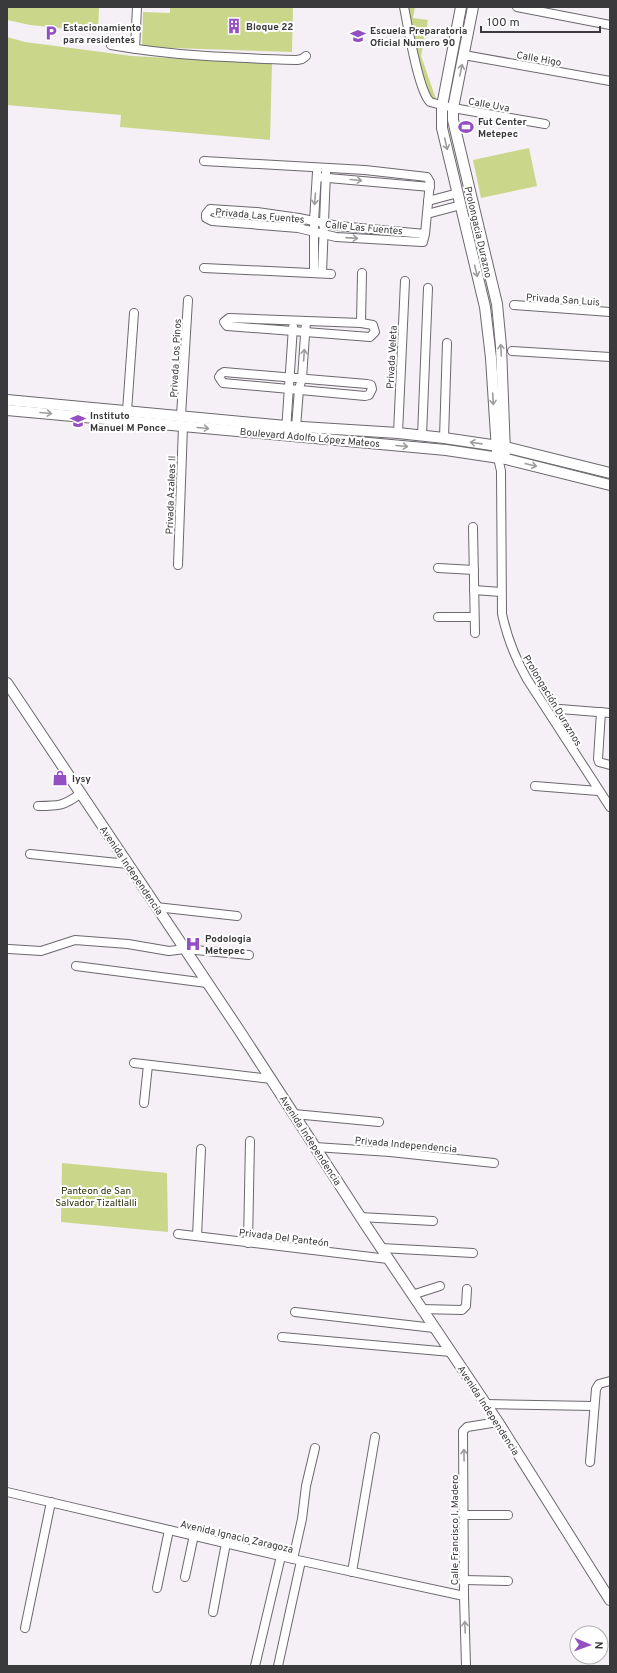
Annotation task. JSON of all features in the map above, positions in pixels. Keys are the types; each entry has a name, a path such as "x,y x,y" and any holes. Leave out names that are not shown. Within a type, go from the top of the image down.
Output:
{"street":[{"path":"135,49 137,7"},
{"path":"404,7 413,52 424,93 430,102 442,106"},
{"name":"Prolongacia Durazno","path":"462,7 442,106 442,128 485,307 502,458"},
{"name":"Prolongacia Durazno","path":"473,7 453,108 454,126 497,304 501,346 500,446"},
{"path":"517,7 610,25"},
{"path":"458,22 470,25"},
{"path":"111,45 179,54 279,60 300,60 306,56"},
{"name":"Calle Higo","path":"464,55 610,81"},
{"name":"Calle Uva","path":"442,106 545,124"},
{"path":"204,161 365,170 429,178 430,187 424,238"},
{"name":"Calle Las Fuentes","path":"322,167 317,177 314,231 336,237 424,238"},
{"name":"Calle Las Fuentes","path":"322,167 326,178 323,224"},
{"path":"317,177 430,187"},
{"path":"428,201 458,193"},
{"path":"427,214 460,205"},
{"name":"Privada Las Fuentes","path":"314,221 257,212 214,208 208,210 206,214 206,218 212,221 256,224 314,231 318,273"},
{"path":"256,224 257,212"},
{"name":"Calle Las Fuentes","path":"314,221 323,224 424,238"},
{"path":"318,273 323,224"},
{"path":"204,268 331,274"},
{"path":"360,322 362,274"},
{"name":"Privada Veleta","path":"398,433 405,281"},
{"path":"422,436 428,288"},
{"name":"Privada Los Pinos","path":"182,421 188,300"},
{"path":"485,307 497,304"},
{"name":"Privada San Luis","path":"514,305 610,312"},
{"path":"127,411 134,313"},
{"path":"229,318 360,322 373,326 375,332 372,336 227,326 224,322 229,318"},
{"path":"289,430 289,389 294,320"},
{"path":"289,430 302,378 306,320"},
{"path":"444,438 447,343"},
{"path":"512,351 610,357"},
{"path":"224,372 302,378 367,384 371,387 372,392 367,396 223,383 219,378 224,372"},
{"name":"Boulevard Adolfo López Mateos","path":"7,400 127,411 182,421"},
{"name":"Boulevard Adolfo López Mateos","path":"7,410 182,421 289,430 502,458 610,485"},
{"name":"Privada Azaleas II","path":"178,565 182,421"},
{"name":"Boulevard Adolfo López Mateos","path":"289,430 398,433 444,438 500,446 610,473"},
{"name":"Prolongación Duraznos","path":"502,458 502,614 507,636 516,660 527,679 598,791 610,807"},
{"path":"473,527 475,634"},
{"path":"438,568 474,570"},
{"path":"474,590 502,592"},
{"path":"438,617 474,617"},
{"name":"Avenida Independencia","path":"7,683 271,1079 388,1259 498,1422 610,1600"},
{"path":"560,709 610,713"},
{"path":"601,712 598,759 599,762 610,765"},
{"path":"535,786 598,791"},
{"path":"38,806 59,806 70,801 81,793"},
{"path":"30,854 128,864"},
{"path":"156,907 237,916"},
{"path":"9,949 41,951 75,940 128,944 169,950 185,949 249,955"},
{"path":"76,966 207,983"},
{"path":"134,1063 271,1079"},
{"path":"144,1103 148,1065"},
{"path":"294,1114 379,1122"},
{"path":"248,1243 250,1142"},
{"name":"Privada Independencia","path":"315,1147 390,1152 494,1164"},
{"path":"197,1236 201,1149"},
{"path":"360,1216 433,1222"},
{"name":"Privada Del Panteón","path":"178,1234 388,1259"},
{"path":"381,1248 473,1253"},
{"path":"412,1295 440,1286"},
{"path":"422,1309 462,1310 466,1306 467,1289"},
{"path":"295,1312 434,1328"},
{"path":"282,1337 451,1352"},
{"path":"590,1462 594,1406 598,1386 603,1382 610,1381"},
{"path":"486,1404 594,1406"},
{"name":"Calle Francisco I. Madero","path":"466,1666 464,1596 464,1430 467,1427 498,1422"},
{"path":"352,1572 375,1437"},
{"path":"278,1666 297,1560 306,1486 315,1448"},
{"name":"Avenida Ignacio Zaragoza","path":"7,1492 297,1560 464,1596"},
{"path":"25,1628 51,1502"},
{"path":"464,1515 508,1515"},
{"path":"157,1588 169,1530"},
{"path":"185,1578 194,1536"},
{"path":"213,1612 226,1543"},
{"path":"255,1666 281,1556"},
{"path":"464,1580 508,1581"}],"green space":[{"path":"7,7 99,7 98,32 30,25 7,20"},
{"path":"170,7 293,7 292,52 142,47 143,12 170,13"},
{"path":"406,7 415,7 413,18 428,20 421,56 436,99 430,98 417,62"},
{"path":"7,37 25,42 132,56 272,64 270,140 120,127 121,115 7,105"},
{"path":"529,148 537,186 481,198 473,160"},
{"name":"Panteon de San Salvador Tizaltlalli","path":"62,1163 167,1173 168,1232 61,1222"}],"place":[{"name":"Bloque 22","path":"234,26"},
{"name":"Estacionamiento para residentes","path":"51,33"},
{"name":"Escuela Preparatoria Oficial Numero 90","path":"358,36"},
{"name":"Fut Center Metepec","path":"466,127"},
{"name":"Instituto Manuel M Ponce","path":"78,421"},
{"name":"Iysy","path":"60,778"},
{"name":"Podologia Metepec","path":"193,944"}]}
